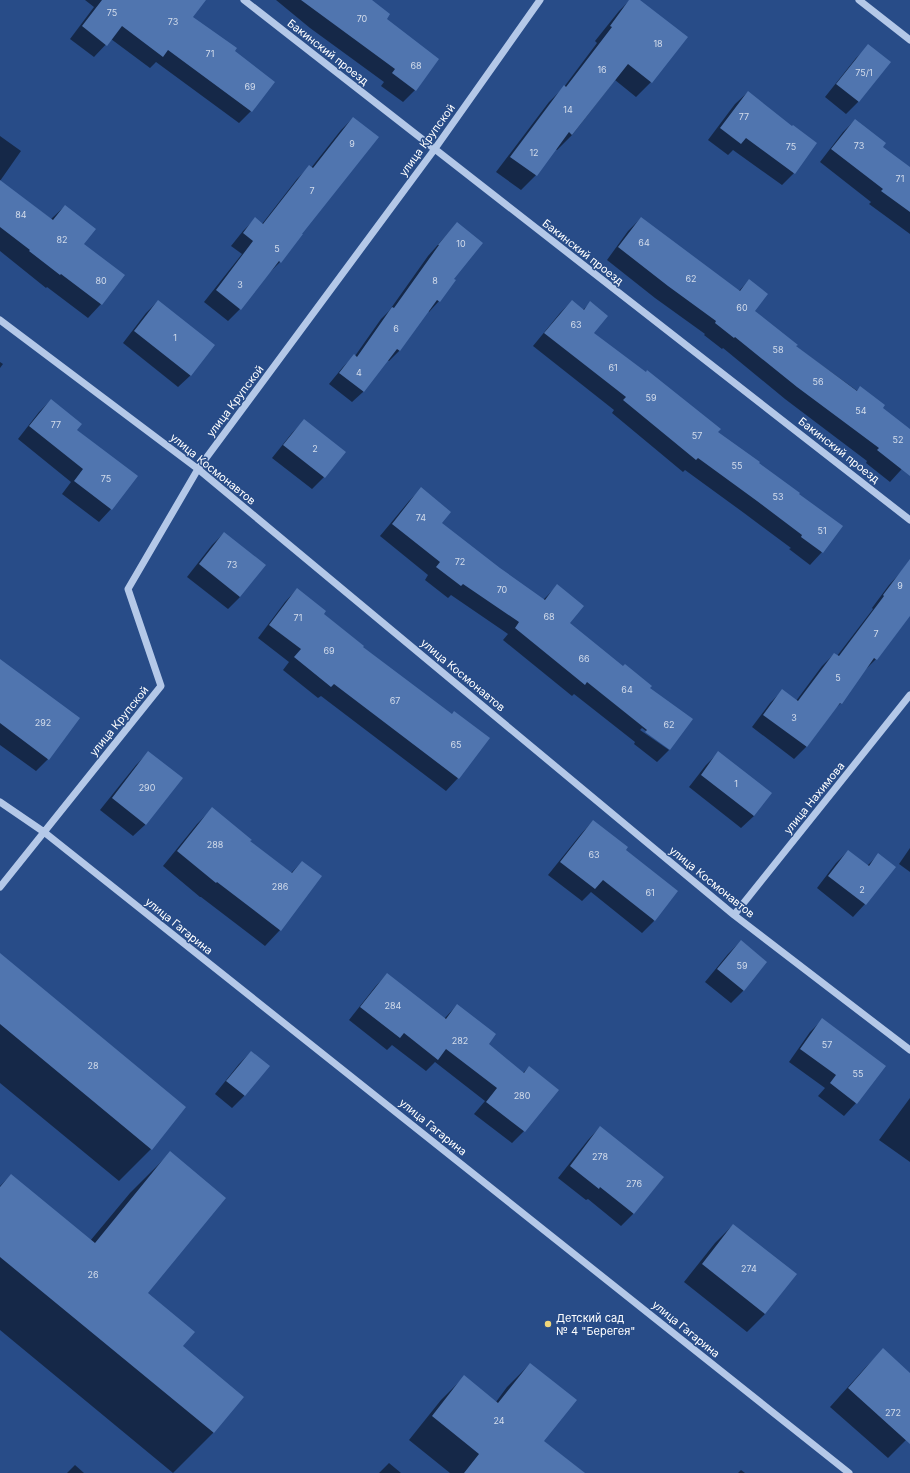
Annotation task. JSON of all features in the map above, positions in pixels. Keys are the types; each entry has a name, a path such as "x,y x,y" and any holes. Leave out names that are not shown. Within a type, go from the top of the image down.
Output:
{"street":[{"name":"Бакинский проезд","path":"244,0 434,150 910,520"},
{"name":"улица Крупской","path":"0,887 161,686 128,588 198,469 434,150 540,0"},
{"path":"859,0 910,40"},
{"name":"улица Космонавтов","path":"0,320 198,469 734,915 910,1050"},
{"name":"улица Нахимова","path":"734,915 910,695"},
{"name":"улица Гагарина","path":"0,802 44,832 849,1473"}],"building":[{"path":"102,0 206,0 193,17 237,48 235,51 275,82 252,112 168,50 163,57 122,26 107,46 82,26"},
{"path":"301,0 372,0 390,14 387,19 439,59 416,91 392,73 395,69"},
{"path":"629,0 640,0 688,37 652,83 628,64 572,135 569,132 537,176 510,157 564,85 566,87 612,27 610,26"},
{"path":"868,44 891,62 859,102 836,84"},
{"path":"748,91 792,126 793,125 817,143 795,174 746,138 741,144 720,128"},
{"path":"353,117 379,137 302,234 281,263 279,261 241,310 216,290 253,241 243,233 255,217 263,224 309,165 313,168"},
{"path":"855,119 886,143 883,147 910,167 910,212 881,191 883,189 831,149"},
{"path":"0,180 53,220 65,205 96,229 84,244 125,275 102,305 61,274 60,275 0,227"},
{"path":"641,217 740,291 749,279 768,294 755,311 798,345 796,346 857,391 860,386 885,405 883,408 910,429 910,476 877,450 879,448 797,387 735,337 734,338 715,323 716,321 618,247"},
{"path":"457,222 483,243 454,279 456,280 440,302 437,300 400,351 397,349 364,392 339,373 354,354 357,357 392,307 394,308 438,245"},
{"path":"158,300 215,345 191,376 134,331"},
{"path":"572,300 584,310 590,301 608,316 594,333 646,372 647,370 721,429 718,432 760,462 759,463 800,493 799,494 843,526 823,553 757,501 698,458 696,460 623,400 626,397 544,333"},
{"path":"51,399 82,424 77,430 138,476 112,510 74,481 83,469 29,426"},
{"path":"304,419 346,452 325,478 283,445"},
{"path":"421,487 451,512 442,523 500,568 545,600 557,584 584,606 570,623 623,666 625,664 652,686 650,688 693,719 670,750 645,732 647,730 587,682 585,685 515,628 519,622 463,584 461,586 436,567 440,562 392,524"},
{"path":"224,532 266,565 240,597 199,564"},
{"path":"910,559 910,616 877,660 874,658 842,704 840,703 807,747 763,715 782,689 798,701 834,653 839,656"},
{"path":"297,588 326,611 324,614 364,646 363,647 452,714 454,711 490,738 459,779 334,684 331,687 294,657 301,649 269,625"},
{"path":"0,659 80,718 49,760 0,723"},
{"path":"148,751 183,778 146,825 112,798"},
{"path":"718,751 772,793 754,816 701,775"},
{"path":"212,807 252,840 250,841 292,873 302,861 322,876 281,931 217,882 216,883 177,851"},
{"path":"593,820 628,847 626,850 678,891 655,921 603,880 595,889 560,862"},
{"path":"848,850 869,866 878,853 896,867 866,905 828,876"},
{"path":"741,940 767,962 744,991 717,969"},
{"path":"0,953 186,1107 152,1150 0,1024"},
{"path":"387,973 446,1019 457,1004 496,1034 489,1044 524,1073 529,1066 559,1090 525,1132 486,1102 497,1088 446,1049 438,1060 404,1033 400,1038 360,1007"},
{"path":"822,1018 886,1066 857,1104 830,1083 836,1075 800,1049"},
{"path":"251,1051 270,1066 245,1096 226,1081"},
{"path":"600,1126 664,1177 634,1214 570,1166"},
{"path":"170,1151 226,1198 148,1293 195,1332 183,1346 244,1397 214,1433 0,1257 0,1187 11,1174 95,1243"},
{"path":"733,1224 797,1274 765,1314 702,1264"},
{"path":"883,1348 910,1373 910,1444 848,1388"},
{"path":"530,1363 577,1400 544,1441 585,1473 464,1473 479,1454 432,1416 464,1375 498,1403"}],"place":[{"name":"Детский сад № 4 \"Берегея\"","path":"548,1324"}]}
